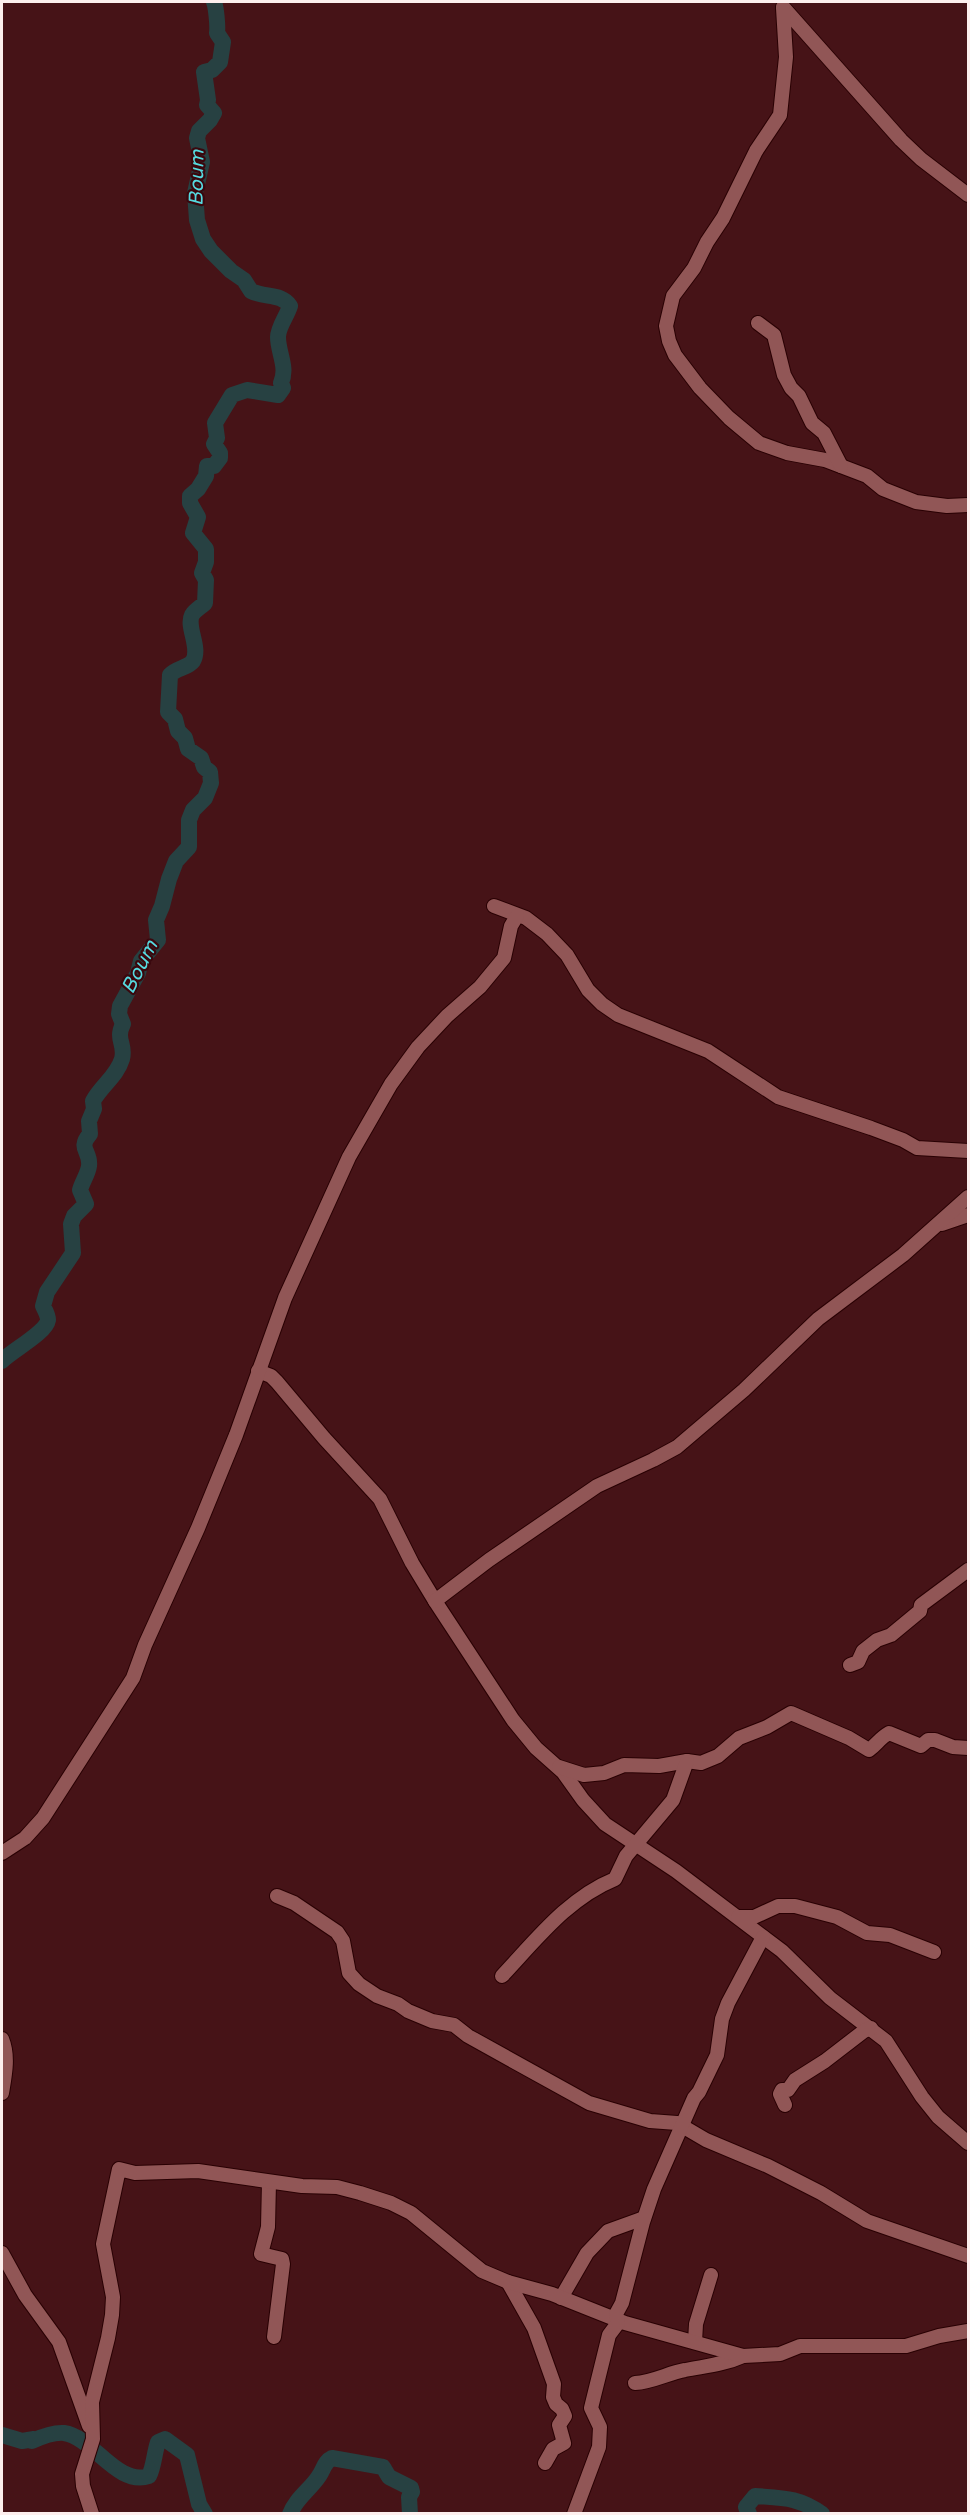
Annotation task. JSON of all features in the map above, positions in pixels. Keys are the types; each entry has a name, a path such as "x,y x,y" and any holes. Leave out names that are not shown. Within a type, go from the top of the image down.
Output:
{"street":[{"path":"781,5 901,140 921,159 969,195"},
{"path":"781,5 786,57 780,115 756,151 723,218 694,268 673,296 666,326 675,355 729,418 759,443 787,453 825,460 841,466 867,476 884,489 916,502 947,506 969,505"},
{"path":"758,323 774,335 778,358 788,381 799,396 812,423 824,434 841,466"},
{"path":"494,906 526,918 547,934 567,955 588,990 618,1016 708,1051 778,1098 871,1128 917,1148 969,1151"},
{"path":"2,1853 25,1838 43,1818 133,1677 236,1435 285,1298 349,1157 391,1084 418,1047 447,1016 480,987 504,958 512,926 517,916"},
{"path":"435,1602 489,1560 597,1486 677,1447 744,1390 818,1319 903,1255 969,1197"},
{"path":"928,1232 948,1220 969,1215"},
{"path":"258,1371 271,1376 277,1382 380,1499 412,1563 435,1602 513,1720 536,1748 558,1767 605,1824 676,1870 764,1937 803,1969 830,1998 886,2041 922,2097 938,2116 969,2143"},
{"path":"850,1665 858,1662 863,1651 877,1640 891,1635 920,1611 921,1605 969,1569"},
{"path":"558,1767 565,1767 584,1775 604,1773 624,1765 659,1766 687,1761 696,1764 718,1756 739,1738 767,1727 791,1713 849,1738 869,1750 876,1745 879,1738 889,1733 921,1746 928,1740 935,1740 953,1747 969,1748"},
{"path":"502,1976 546,1928 576,1901 598,1886 615,1879 626,1856 673,1800 687,1761"},
{"path":"277,1896 294,1903 337,1932 343,1941 350,1973 359,1984 377,1996 432,2020 454,2025 468,2036 590,2103 650,2121 682,2125 706,2140 768,2166 821,2193 867,2222 969,2256"},
{"path":"738,1917 754,1917 778,1906 795,1906 837,1917 867,1933 890,1935 934,1952"},
{"path":"574,2514 599,2448 600,2427 591,2408 605,2350 618,2320 617,2310 622,2303 644,2218 669,2152 717,2055 722,2019 728,2003 764,1937"},
{"path":"786,2105 780,2094 782,2090 788,2090 795,2080 871,2028"},
{"path":"2,2038 6,2048 6,2074 2,2093"},
{"path":"92,2514 83,2486 82,2474 92,2443 92,2402 108,2338 113,2297 103,2244 119,2169 135,2173 198,2171 302,2186 337,2187 391,2203 411,2213 482,2271 618,2320 743,2356 780,2354 800,2346 906,2346 939,2336 969,2331"},
{"path":"269,2182 268,2227 261,2254 282,2259 283,2264 274,2337"},
{"path":"561,2298 587,2253 608,2231 644,2218"},
{"path":"2,2253 25,2295 59,2342 92,2443"},
{"path":"695,2342 696,2324 711,2274"},
{"path":"508,2282 534,2328 554,2384 553,2397 564,2416 560,2425 564,2443 553,2449 544,2463"},
{"path":"635,2384 666,2377 687,2369 698,2370 709,2364 724,2364 743,2356"}],"waterway":[{"name":"Boum","path":"2,1361 46,1325 48,1318 43,1306 47,1292 73,1253 71,1224 74,1216 86,1204 80,1190 89,1166 84,1147 90,1134 89,1121 94,1109 93,1101 120,1065 123,1054 120,1038 123,1024 119,1014 120,1006 138,973 141,961 158,940 156,920 169,879 176,861 189,847 189,820 193,810 205,798 211,783 210,772 204,767 201,758 188,749 185,738 178,731 175,719 168,712 170,675 193,661 195,650 191,625 192,615 205,603 206,580 202,573 206,562 206,549 193,533 198,517 190,503 190,496 198,489 206,476 207,466 214,466 220,458 220,453 214,444 217,438 215,423 232,395 247,390 278,395 283,388 281,383 283,366 278,337 279,329 290,306 277,297 251,291 244,280 231,271 211,251 203,239 197,220 195,193 202,162 197,138 199,131 214,113 207,105 204,72 212,70 220,62 223,42 217,33 214,2"},
{"path":"2,2435 22,2441 34,2439 32,2441 52,2434 64,2433 75,2436 116,2468 137,2477 149,2476 158,2442 165,2439 187,2455 199,2504 205,2514"},
{"path":"290,2514 296,2503 332,2458 383,2467 389,2477 411,2488 410,2514"},
{"path":"749,2514 746,2507 755,2496 798,2501 822,2514"}]}
